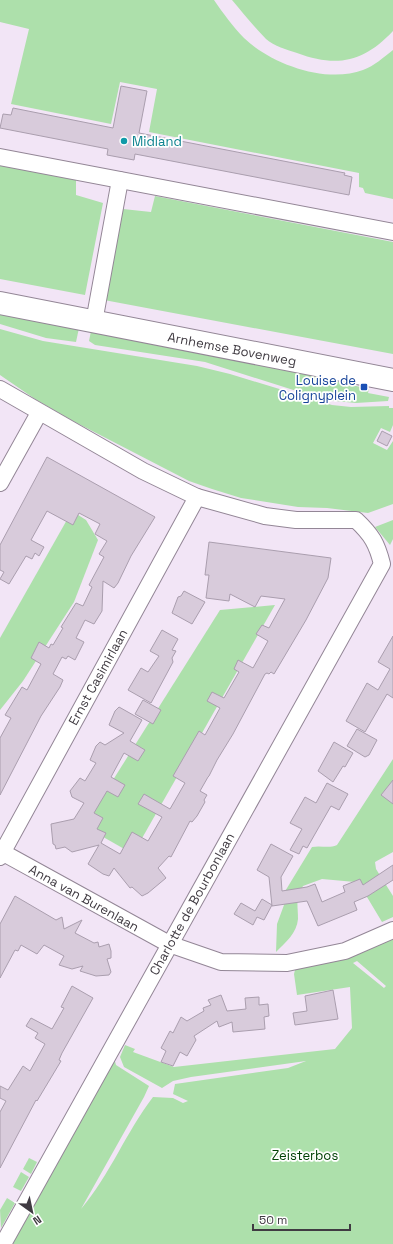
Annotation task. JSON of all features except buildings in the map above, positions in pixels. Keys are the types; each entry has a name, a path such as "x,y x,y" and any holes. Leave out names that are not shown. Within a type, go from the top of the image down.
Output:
{"main road":[{"name":"Arnhemse Bovenweg","path":"0,303 393,380"}],"street":[{"path":"0,157 393,232"},
{"path":"94,322 120,180"},
{"path":"0,389 39,413 143,471 197,496"},
{"path":"0,483 39,413"},
{"name":"Charlotte de Bourbonlaan","path":"3,1244 382,564 378,546 368,531 356,520 296,520 264,516 197,496"},
{"name":"Ernst Casimirlaan","path":"1,853 197,496"},
{"name":"Anna van Burenlaan","path":"1,853 169,944 221,962 287,963 345,950 393,930"}],"green space":[{"path":"0,0 214,0 236,29 255,47 284,63 316,73 333,75 348,74 363,70 375,64 393,50 393,199 365,193 363,188 359,187 359,173 149,132 157,89 120,82 111,124 11,104 29,29 0,22"},
{"path":"232,0 393,0 393,31 371,50 360,56 337,61 311,58 277,46 266,39"},
{"path":"0,165 76,180 76,195 103,203 85,295 0,279"},
{"path":"155,196 393,242 393,354 104,300 123,209 151,212"},
{"path":"0,313 79,328 76,342 46,338 0,324"},
{"path":"0,329 43,341 197,366 230,374 332,405 351,407 389,406 389,408 393,408 393,425 390,432 381,428 373,443 387,450 393,441 393,504 368,513 327,508 298,507 241,498 189,481 73,421 35,399 0,375"},
{"path":"91,331 297,372 369,389 368,393 389,397 388,401 356,403 325,400 205,362 95,345 89,341"},
{"path":"72,511 86,520 98,540 74,602 23,681 0,710 0,638"},
{"path":"393,520 393,539 390,545 375,527"},
{"path":"275,605 133,854 84,826 220,610"},
{"path":"393,759 393,852 375,862 376,869 393,896 393,917 382,922 364,892 355,882 322,879 303,886 298,899 298,919 295,929 290,937 276,952 277,924 284,905 284,893 312,847 331,847 337,845"},
{"name":"Zeisterbos","path":"393,935 393,1244 10,1244 114,1058 116,1065 149,1086 81,1209 101,1182 134,1124 153,1097 173,1098 183,1103 188,1101 173,1094 175,1084 288,1068 306,1061 191,1077 173,1081 162,1088 124,1067 120,1057 125,1045 135,1049 133,1052 174,1067 335,1049 352,1028 350,987 297,995 294,974 296,966","holes":["357,961 386,986 384,988 353,963"]},
{"path":"29,1158 37,1162 31,1174 23,1169"},
{"path":"21,1172 29,1177 21,1191 13,1187"},
{"path":"7,1198 15,1203 1,1228 0,1210"}],"place":[{"name":"Midland","path":"124,141"},
{"name":"Louise de Colignyplein","path":"364,387"}]}
